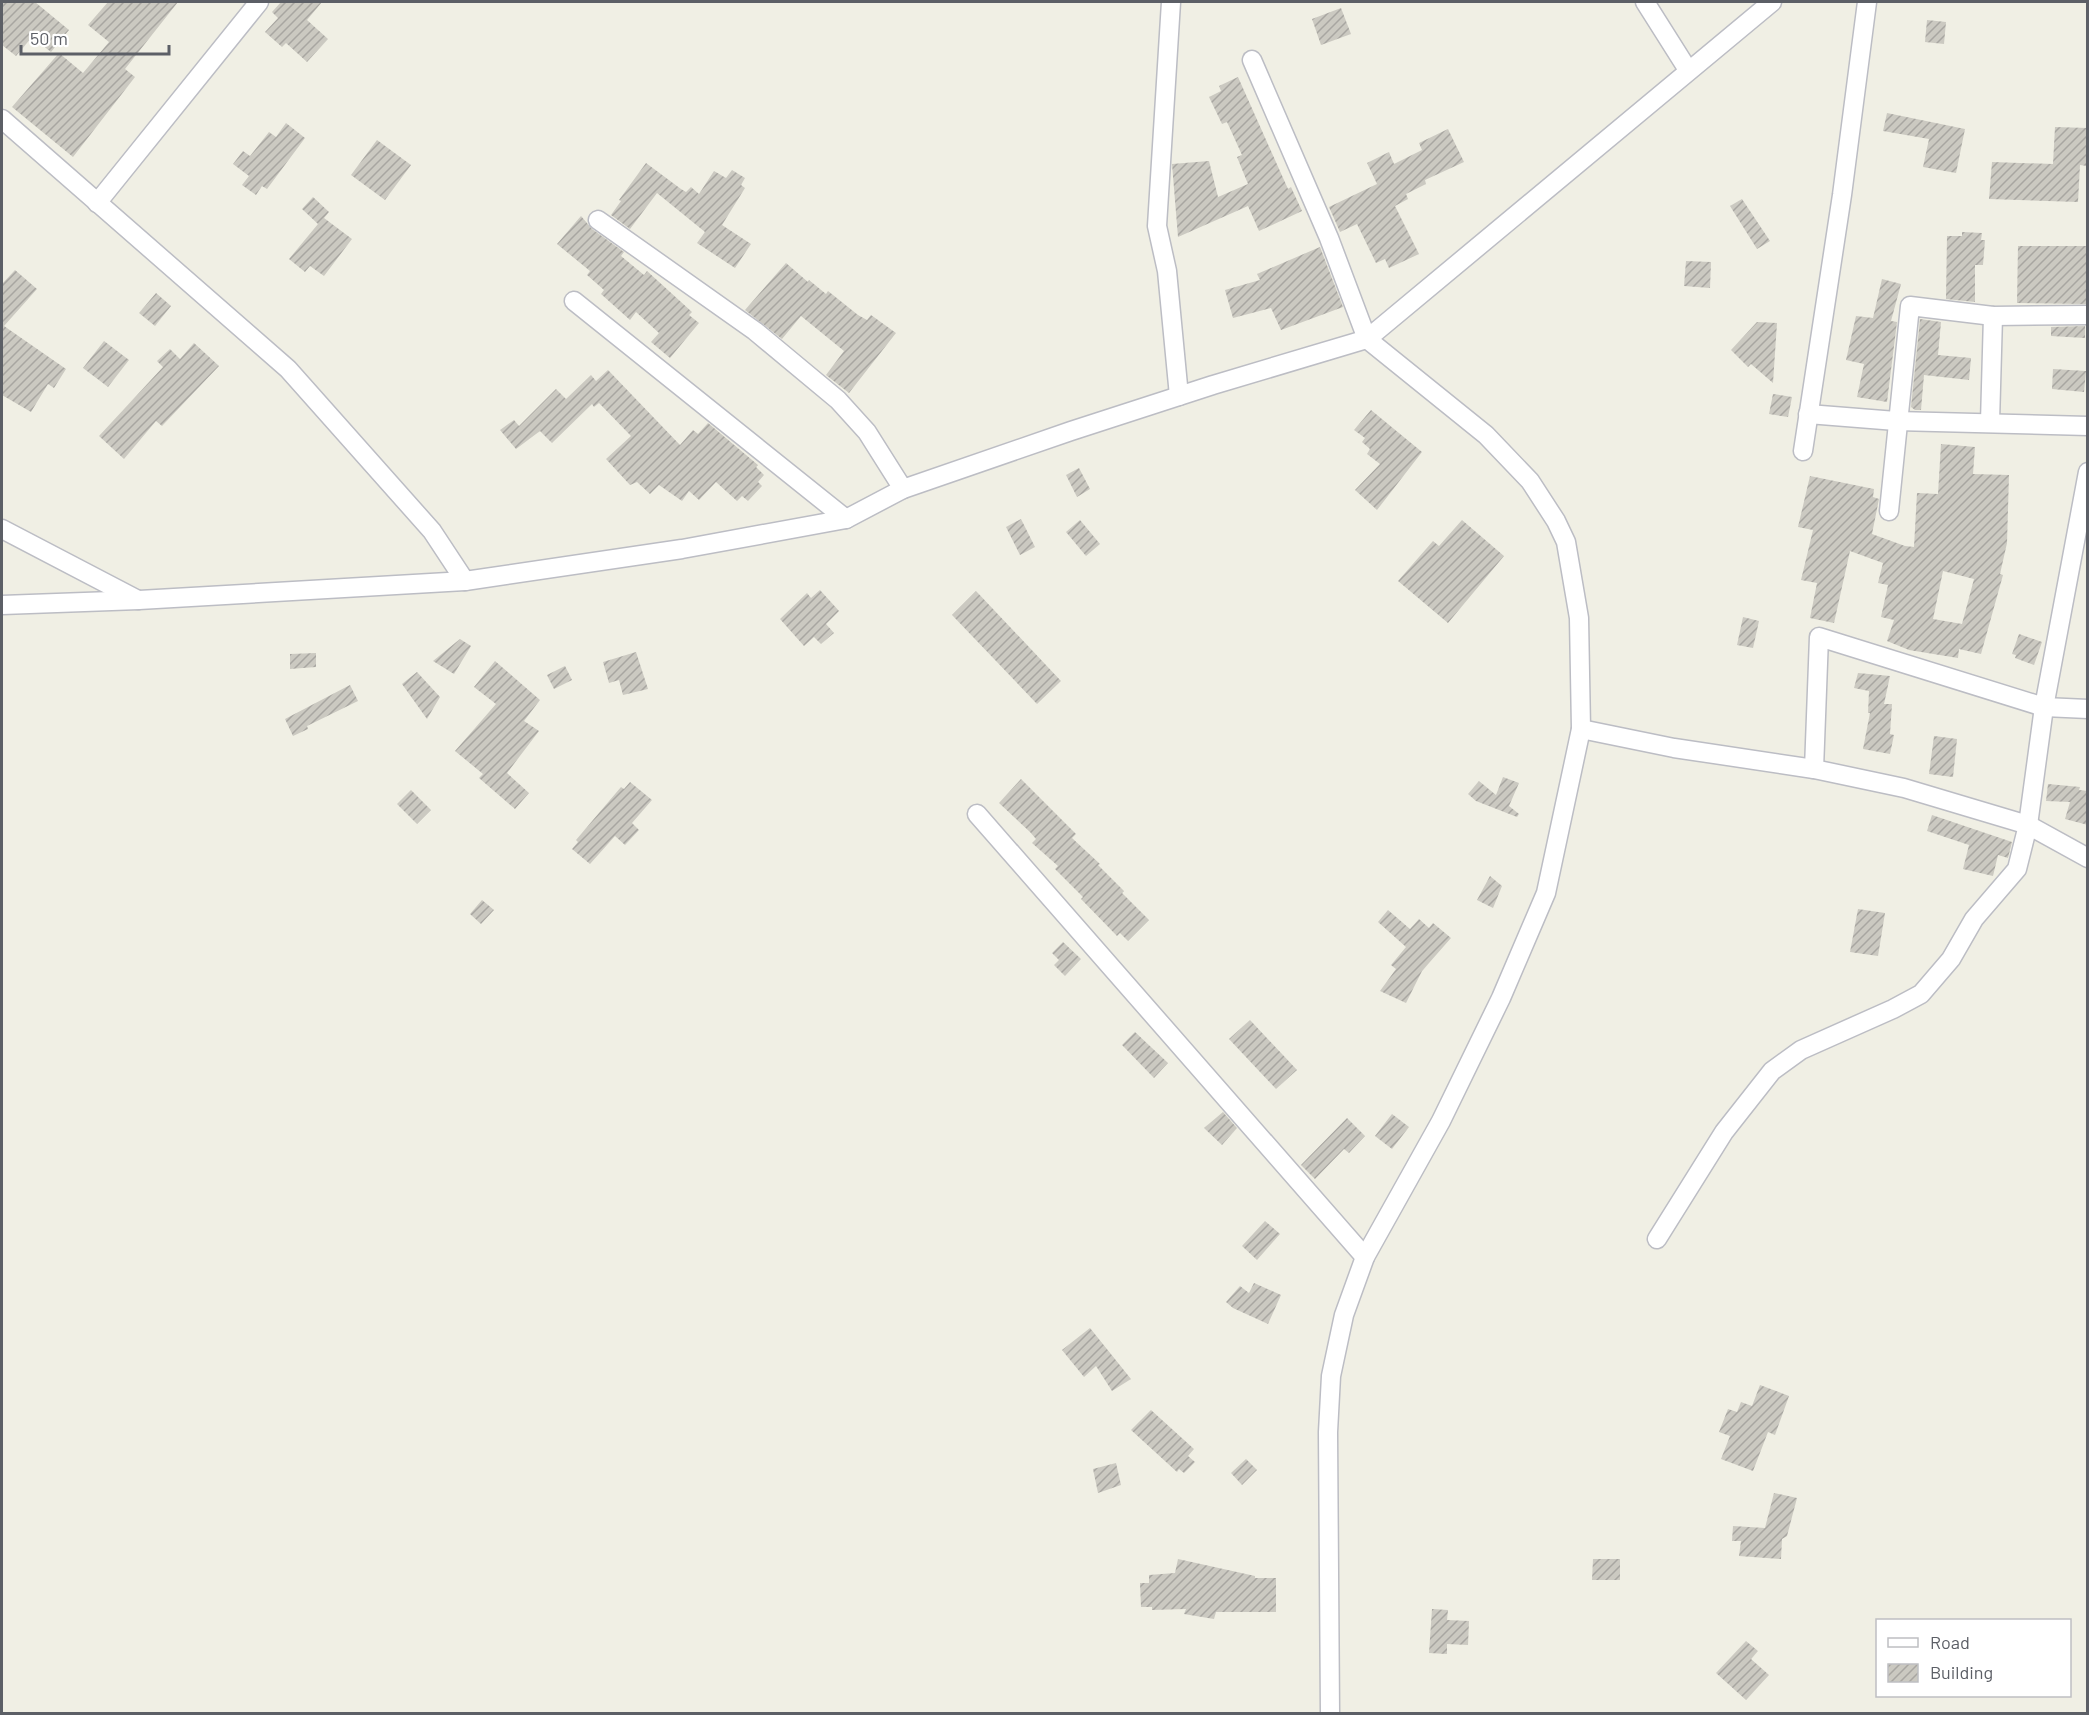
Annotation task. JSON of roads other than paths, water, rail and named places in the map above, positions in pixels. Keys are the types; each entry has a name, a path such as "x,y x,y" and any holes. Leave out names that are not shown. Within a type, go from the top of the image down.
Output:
{"street":[{"path":"97,203 259,2"},
{"path":"1171,2 1157,226 1167,271 1179,396"},
{"path":"1645,2 1688,70"},
{"path":"2,605 139,600 465,581 682,549 846,519 903,489 1179,396 1367,339 1772,2"},
{"path":"1803,451 1842,195 1867,2"},
{"path":"1252,60 1329,238 1367,339 1486,435 1530,481 1556,521 1566,542 1579,618 1581,729 1546,893 1501,998 1441,1120 1365,1257 1344,1315 1331,1376 1328,1432 1330,1713"},
{"path":"2,119 288,369 432,531 465,581"},
{"path":"598,220 754,331 838,400 867,432 903,489"},
{"path":"574,301 846,519"},
{"path":"1889,511 1896,421 1910,306 1993,316 2088,315"},
{"path":"1990,422 1993,316"},
{"path":"1808,414 1896,421 2088,426"},
{"path":"1657,1239 1724,1132 1772,1071 1801,1050 1921,994 1950,959 1974,919 2017,869 2028,825 2044,707 2088,472"},
{"path":"2,529 139,600"},
{"path":"1814,769 1819,637 2044,707 2088,709"},
{"path":"1581,729 1674,748 1814,769 1904,788 2028,825 2088,858"},
{"path":"977,814 1365,1257"}]}
